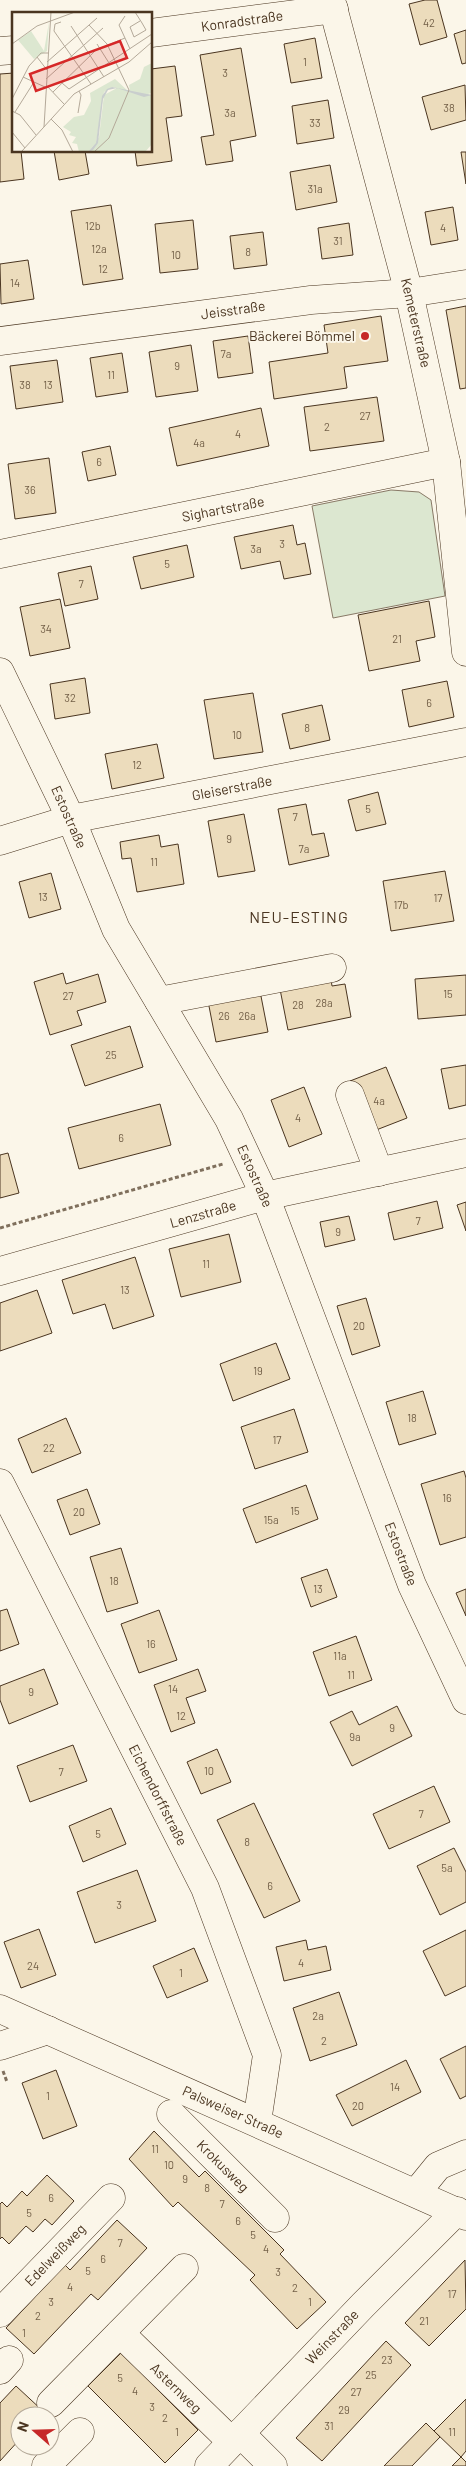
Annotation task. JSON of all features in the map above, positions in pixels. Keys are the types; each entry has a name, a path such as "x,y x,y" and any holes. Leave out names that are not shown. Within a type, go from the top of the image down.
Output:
{"street":[{"name":"Konradstraße","path":"152,33 332,5"},
{"name":"Kemeterstraße","path":"332,5 409,293 446,462 466,652"},
{"name":"Jeisstraße","path":"0,341 311,300 409,293 466,284"},
{"name":"Sighartstraße","path":"0,554 446,462"},
{"name":"Estostraße","path":"0,672 71,819 116,929 230,1119 266,1196 412,1584 466,1700"},
{"name":"Gleiserstraße","path":"0,841 71,819 466,742"},
{"path":"158,1001 332,968"},
{"path":"350,1095 379,1172"},
{"name":"Lenzstraße","path":"0,1271 266,1196 466,1152"},
{"name":"Eichendorffstraße","path":"0,1483 205,1888 267,2055 257,2122"},
{"name":"Palsweiser Straße","path":"0,2009 461,2214"},
{"path":"0,2046 48,2030"},
{"name":"Krokusweg","path":"171,2114 275,2218"},
{"path":"416,2193 438,2166 466,2154"},
{"name":"Edelweißweg","path":"0,2313 110,2198"},
{"name":"Weinstraße","path":"209,2466 363,2305 461,2214"},
{"path":"51,2403 184,2268"},
{"name":"Asternweg","path":"120,2333 236,2438 273,2466"},
{"path":"46,2466 80,2432"}],"path":[{"path":"0,1228 247,1156"}],"green space":[{"path":"391,490 419,492 431,500 445,596 333,618 312,506"}],"building":[{"path":"425,0 437,0 447,37 420,45 409,4"},
{"path":"466,30 466,63 462,64 454,34"},
{"path":"315,38 322,78 291,83 284,44"},
{"path":"241,48 256,136 230,141 233,161 206,165 201,137 214,135 200,55"},
{"path":"175,66 182,116 166,118 172,161 137,166 135,152 152,152 152,69"},
{"path":"12,73 12,152 21,152 24,179 0,182 0,74"},
{"path":"465,85 466,120 431,130 422,97"},
{"path":"328,100 334,138 297,144 292,106"},
{"path":"54,152 85,152 89,174 59,180"},
{"path":"461,152 466,152 466,184"},
{"path":"330,165 337,202 296,210 290,172"},
{"path":"111,205 123,279 83,285 71,211"},
{"path":"453,207 458,240 431,245 425,212"},
{"path":"193,220 198,269 160,273 155,224"},
{"path":"349,223 353,255 322,259 318,228"},
{"path":"263,232 267,265 234,269 230,236"},
{"path":"28,260 34,299 1,304 0,264"},
{"path":"466,306 466,388 460,389 446,310"},
{"path":"381,316 388,361 344,367 347,388 274,399 269,362 328,353 324,325"},
{"path":"248,336 253,373 218,378 213,341"},
{"path":"191,345 198,391 156,397 149,352"},
{"path":"122,353 128,392 96,397 90,358"},
{"path":"57,360 63,402 16,409 10,366"},
{"path":"377,397 384,441 310,451 304,407"},
{"path":"261,408 269,446 177,466 169,428"},
{"path":"110,446 116,475 88,481 82,452"},
{"path":"49,458 56,513 15,519 8,464"},
{"path":"293,525 297,545 305,543 311,574 284,579 280,561 241,569 234,537"},
{"path":"187,545 194,577 141,589 133,557"},
{"path":"91,566 98,599 65,606 58,573"},
{"path":"60,599 70,648 30,656 20,607"},
{"path":"429,601 435,637 416,641 420,661 369,671 358,615"},
{"path":"85,678 90,713 55,719 50,684"},
{"path":"447,681 454,717 409,727 402,690"},
{"path":"253,693 263,752 214,759 204,700"},
{"path":"322,705 330,740 290,749 282,714"},
{"path":"157,744 164,778 112,789 105,754"},
{"path":"378,792 386,824 356,831 348,800"},
{"path":"306,804 312,835 324,833 329,856 289,865 278,809"},
{"path":"244,814 255,871 218,877 208,821"},
{"path":"159,835 161,847 178,844 184,884 137,892 131,858 122,859 120,842"},
{"path":"445,871 454,921 391,931 383,881"},
{"path":"51,873 61,909 29,918 19,882"},
{"path":"63,973 66,984 98,974 106,1002 77,1011 82,1025 50,1035 34,982"},
{"path":"330,973 332,986 345,984 351,1017 288,1030 279,984"},
{"path":"466,975 466,1015 418,1019 415,979"},
{"path":"259,986 268,1032 216,1042 207,996"},
{"path":"130,1026 143,1067 85,1086 71,1045"},
{"path":"466,1065 466,1105 449,1109 441,1069"},
{"path":"386,1067 407,1118 371,1132 350,1081"},
{"path":"304,1087 322,1134 289,1147 271,1100"},
{"path":"160,1104 171,1145 79,1169 68,1128"},
{"path":"8,1153 19,1193 0,1198 0,1155"},
{"path":"437,1201 443,1228 394,1240 388,1213"},
{"path":"466,1202 466,1231 457,1205"},
{"path":"349,1216 355,1240 325,1247 320,1222"},
{"path":"229,1234 241,1282 181,1297 169,1249"},
{"path":"135,1257 154,1316 113,1329 105,1304 73,1314 62,1280"},
{"path":"37,1290 52,1333 0,1351 0,1303"},
{"path":"366,1298 380,1346 352,1355 337,1306"},
{"path":"276,1343 290,1379 233,1401 220,1364"},
{"path":"423,1391 436,1434 399,1445 386,1402"},
{"path":"294,1409 308,1452 255,1469 241,1427"},
{"path":"66,1418 81,1453 32,1473 18,1439"},
{"path":"464,1471 466,1478 466,1537 440,1545 421,1484"},
{"path":"306,1485 318,1519 256,1543 243,1509"},
{"path":"87,1489 100,1524 70,1535 57,1500"},
{"path":"121,1548 138,1603 107,1612 90,1557"},
{"path":"327,1569 337,1597 311,1607 301,1578"},
{"path":"466,1589 466,1616 456,1593"},
{"path":"7,1609 19,1644 0,1651 0,1611"},
{"path":"159,1610 177,1660 139,1673 121,1624"},
{"path":"356,1636 372,1680 329,1696 313,1652"},
{"path":"44,1669 58,1704 9,1724 0,1700 0,1686"},
{"path":"198,1669 206,1691 186,1698 195,1723 171,1732 154,1685"},
{"path":"397,1706 412,1736 352,1766 330,1722 352,1711 359,1725"},
{"path":"73,1745 87,1781 30,1802 17,1766"},
{"path":"217,1749 231,1782 201,1794 187,1762"},
{"path":"434,1786 450,1822 389,1849 373,1814"},
{"path":"254,1803 300,1901 264,1918 217,1820"},
{"path":"111,1808 126,1844 83,1862 69,1826"},
{"path":"454,1848 466,1872 466,1902 440,1915 417,1866"},
{"path":"137,1870 156,1921 95,1943 77,1892"},
{"path":"39,1929 56,1975 21,1988 4,1942"},
{"path":"466,1930 466,1986 445,1996 423,1951"},
{"path":"306,1940 308,1950 326,1946 331,1970 284,1981 276,1947"},
{"path":"194,1948 208,1981 167,1998 153,1966"},
{"path":"339,1992 357,2045 310,2061 293,2008"},
{"path":"466,2046 466,2096 460,2099 440,2059"},
{"path":"406,2060 421,2092 352,2126 336,2095"},
{"path":"56,2070 77,2126 43,2139 22,2083"},
{"path":"154,2131 199,2177 205,2171 284,2250 280,2254 326,2302 297,2329 250,2280 255,2275 178,2202 173,2207 129,2159"},
{"path":"47,2175 74,2201 52,2225 45,2219 33,2232 26,2226 9,2244 2,2237 0,2239 0,2204 2,2202 7,2207 22,2191 27,2196"},
{"path":"117,2220 147,2248 98,2300 91,2294 34,2354 6,2328 65,2265 70,2270"},
{"path":"465,2260 466,2309 429,2346 405,2323"},
{"path":"386,2341 411,2365 322,2461 296,2438"},
{"path":"121,2353 198,2430 165,2463 88,2386"},
{"path":"16,2386 38,2406 10,2406 10,2450 0,2461 0,2403"},
{"path":"466,2399 466,2451 461,2457 434,2431"},
{"path":"426,2423 440,2437 412,2466 384,2466"},
{"path":"461,2457 466,2462 466,2466 452,2466"}],"place":[{"name":"Bäckerei Bömmel","path":"365,336"}],"district":[{"name":"NEU-ESTING","path":"299,917"}]}
